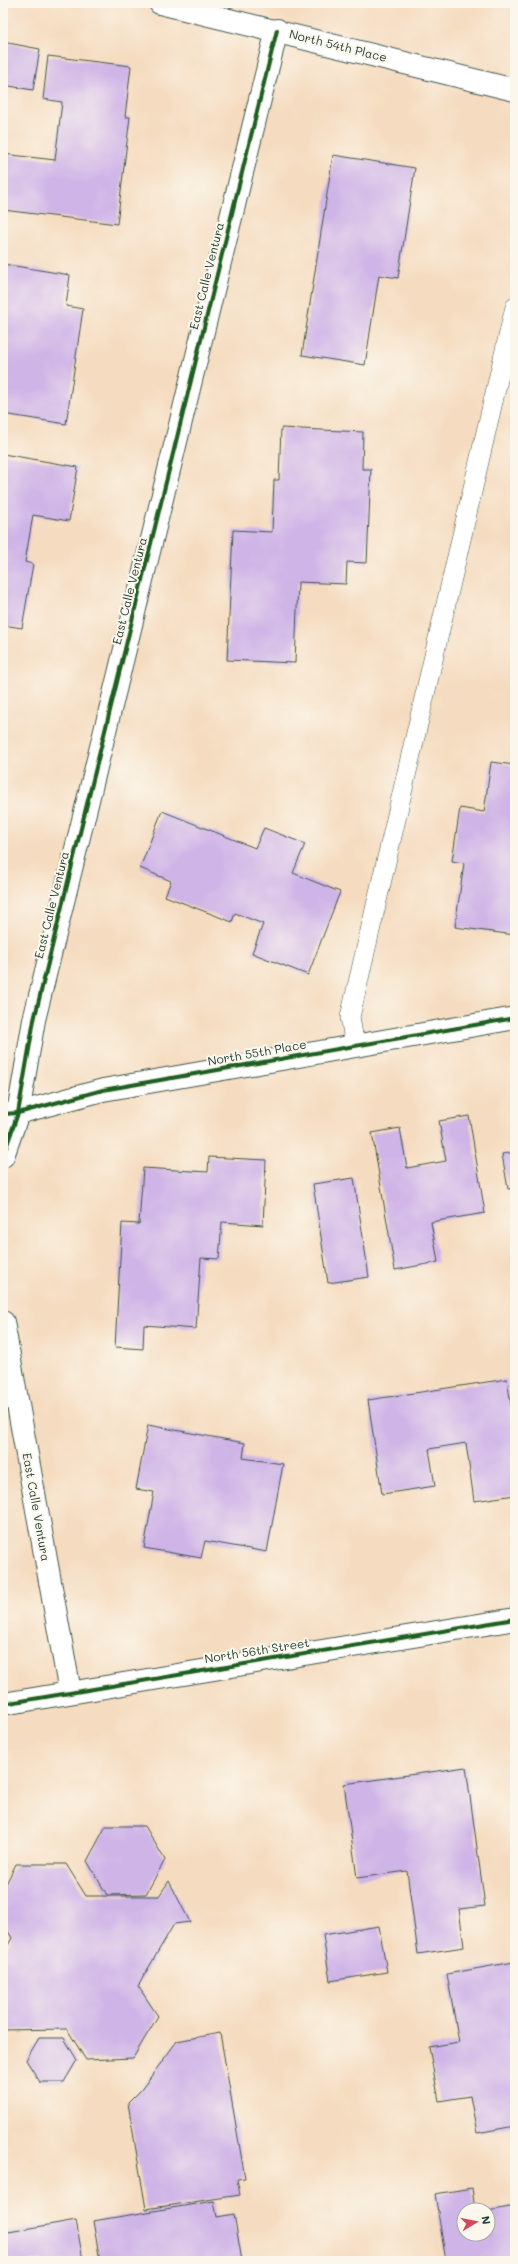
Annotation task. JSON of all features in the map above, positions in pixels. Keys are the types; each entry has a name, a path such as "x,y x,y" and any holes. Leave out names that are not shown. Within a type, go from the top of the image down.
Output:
{"street":[{"name":"North 54th Place","path":"160,3 277,30 515,90"},
{"name":"East Calle Ventura","path":"3,1156 11,1113 277,30"},
{"name":"North 55th Place","path":"11,1113 103,1090 515,1018"},
{"name":"East Calle Ventura","path":"3,1322 70,1692"},
{"name":"North 56th Street","path":"3,1704 515,1620"}],"lane":[{"path":"355,1046 350,1017 515,307"}],"building":[{"path":"3,42 40,49 33,90 3,85"},
{"path":"48,56 131,66 125,117 130,117 117,224 3,210 3,154 55,160 62,102 43,99"},
{"path":"333,155 415,168 398,278 379,275 365,365 302,355"},
{"path":"3,264 70,275 66,306 83,309 66,424 3,414"},
{"path":"281,428 363,432 362,469 371,469 367,563 347,562 346,584 298,582 295,663 227,660 233,530 272,532 274,480 279,480"},
{"path":"3,454 78,467 69,521 33,515 25,562 33,564 22,628 3,625"},
{"path":"491,762 515,765 515,935 455,927 464,863 452,861 460,808 484,812"},
{"path":"162,811 255,848 264,828 305,844 293,873 340,892 308,975 252,953 263,924 235,913 232,922 165,896 171,881 140,868"},
{"path":"469,1116 485,1213 431,1222 438,1262 395,1270 372,1133 400,1128 407,1168 446,1161 439,1121"},
{"path":"515,1152 515,1188 508,1189 502,1154"},
{"path":"209,1157 266,1160 263,1225 222,1222 219,1259 201,1258 196,1329 144,1325 143,1349 115,1347 122,1223 139,1224 143,1168 208,1172"},
{"path":"354,1178 369,1277 328,1283 313,1184"},
{"path":"507,1379 515,1430 515,1495 474,1501 466,1443 429,1449 435,1486 382,1494 368,1400"},
{"path":"148,1425 245,1443 243,1458 283,1464 267,1552 205,1541 201,1558 144,1548 154,1492 136,1489"},
{"path":"466,1767 485,1906 459,1909 464,1947 418,1954 407,1871 357,1878 344,1784"},
{"path":"106,1826 145,1826 165,1860 146,1894 107,1895 87,1861"},
{"path":"16,1864 66,1864 86,1896 159,1896 169,1881 190,1922 174,1924 138,1986 158,2016 133,2058 86,2060 67,2029 3,2030 3,1954 12,1938 3,1923 3,1890"},
{"path":"379,1926 387,1972 330,1981 323,1935"},
{"path":"513,1962 515,1976 515,2126 477,2133 470,2096 439,2101 429,2047 459,2042 447,1974"},
{"path":"220,2033 245,2178 237,2179 240,2195 146,2209 128,2103 141,2090 177,2041"},
{"path":"39,2038 64,2038 77,2060 64,2082 40,2082 26,2060"},
{"path":"472,2188 474,2202 456,2202 456,2242 496,2242 496,2210 515,2206 515,2261 446,2261 435,2194"},
{"path":"214,2201 217,2217 234,2214 242,2261 100,2261 93,2221"},
{"path":"76,2220 83,2261 3,2261 3,2233"}],"cycle path":[{"path":"3,1156 18,1113 34,1020 277,30"},
{"path":"3,1114 18,1113 103,1090 515,1018"},
{"path":"3,1704 515,1619"}]}
